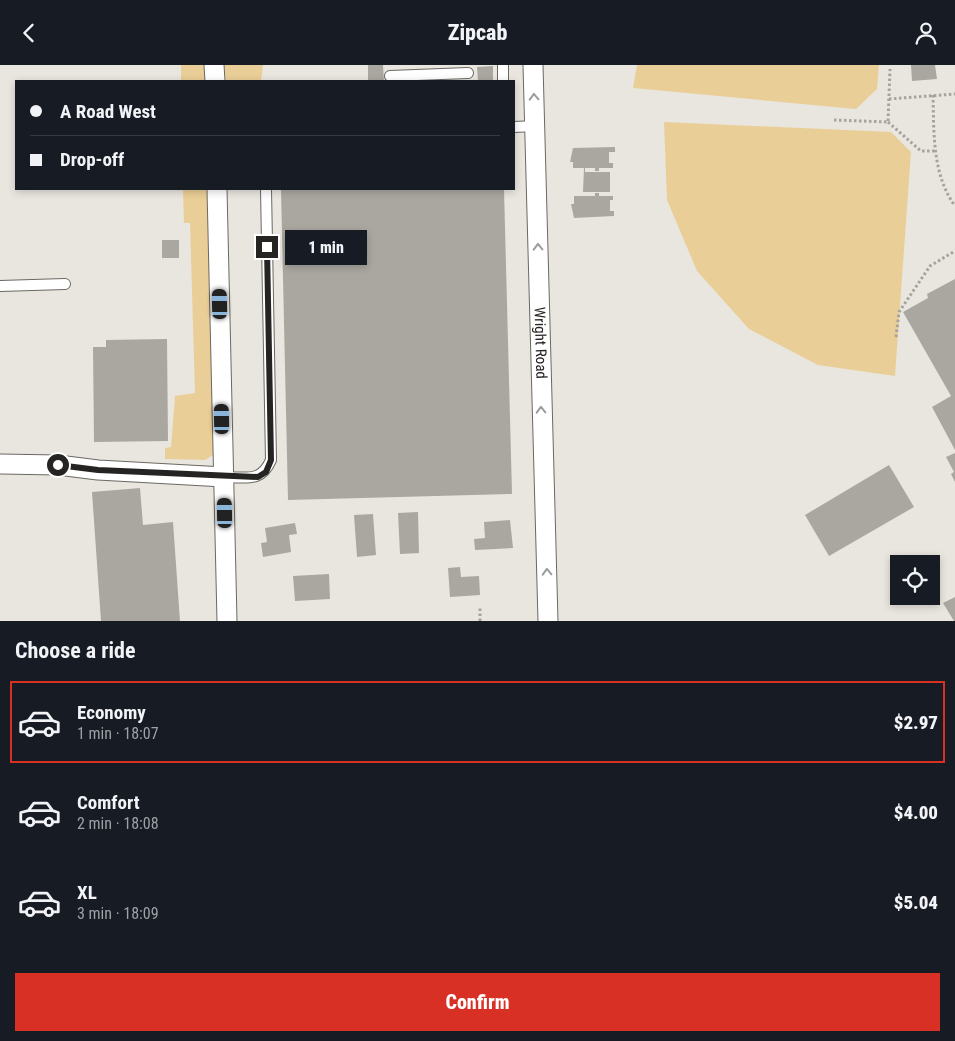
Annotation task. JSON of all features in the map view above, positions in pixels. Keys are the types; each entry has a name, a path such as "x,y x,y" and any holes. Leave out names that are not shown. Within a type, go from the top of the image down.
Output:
{"street":[{"path":"214,65 215,80"},
{"name":"Wright Road","path":"533,65 548,621"},
{"path":"218,190 227,621"},
{"path":"0,464 58,465 98,470 224,477"}],"lane":[{"path":"503,65 504,80"},
{"path":"390,74 468,73"},
{"path":"515,127 534,126"},
{"path":"224,477 258,477 266,472 271,460 266,190"},
{"path":"0,286 65,284"}],"path":[{"path":"888,122 890,69"},
{"path":"889,99 955,94"},
{"path":"933,95 937,161 948,196 955,206"},
{"path":"834,120 888,122 921,151 936,151"},
{"path":"896,337 899,312 914,289 930,266 955,251"},
{"path":"480,606 480,621"}],"shaded area":[{"path":"181,65 204,65 205,80 181,80"},
{"path":"224,65 263,65 261,80 226,80"},
{"path":"637,65 879,65 877,89 856,109 633,88"},
{"path":"664,122 891,132 911,152 895,376 818,365 749,329 697,271 667,200"},
{"path":"183,190 207,190 214,449 213,455 205,460 165,459 165,448 171,447 175,396 195,393 190,223 184,223"}],"building":[{"path":"368,65 383,65 384,80 368,80"},
{"path":"911,65 935,65 937,79 912,81"},
{"path":"493,66 493,80 478,80 477,67"},
{"path":"615,147 615,152 609,152 609,163 613,163 613,168 599,168 599,171 595,171 595,168 585,168 585,172 610,172 610,192 583,192 584,168 573,168 573,162 570,162 573,148"},
{"path":"281,190 504,190 512,494 288,500"},
{"path":"595,193 599,193 599,196 613,196 613,200 610,200 610,211 614,211 614,216 574,218 571,204 574,204 574,196 595,196"},
{"path":"162,240 179,240 179,258 162,258"},
{"path":"955,279 955,450 932,407 951,396 903,312 928,298 927,294"},
{"path":"167,339 168,441 94,442 93,347 106,347 106,340"},
{"path":"955,453 955,482 951,474 954,472 946,457"},
{"path":"889,465 914,507 829,556 805,515"},
{"path":"140,488 143,525 173,522 180,621 101,621 92,492"},
{"path":"418,512 419,553 400,554 398,513"},
{"path":"373,514 376,555 357,557 354,515"},
{"path":"510,520 513,548 475,550 474,539 485,538 484,522"},
{"path":"295,523 297,534 289,535 291,552 263,557 261,543 267,542 265,528"},
{"path":"460,567 461,577 479,576 480,595 450,597 448,568"},
{"path":"329,574 330,599 295,601 293,576"},
{"path":"955,597 955,621 954,621 943,603"}],"route":[{"path":"58,465 98,470 224,477 258,477 266,472 271,460 267,247"}]}
